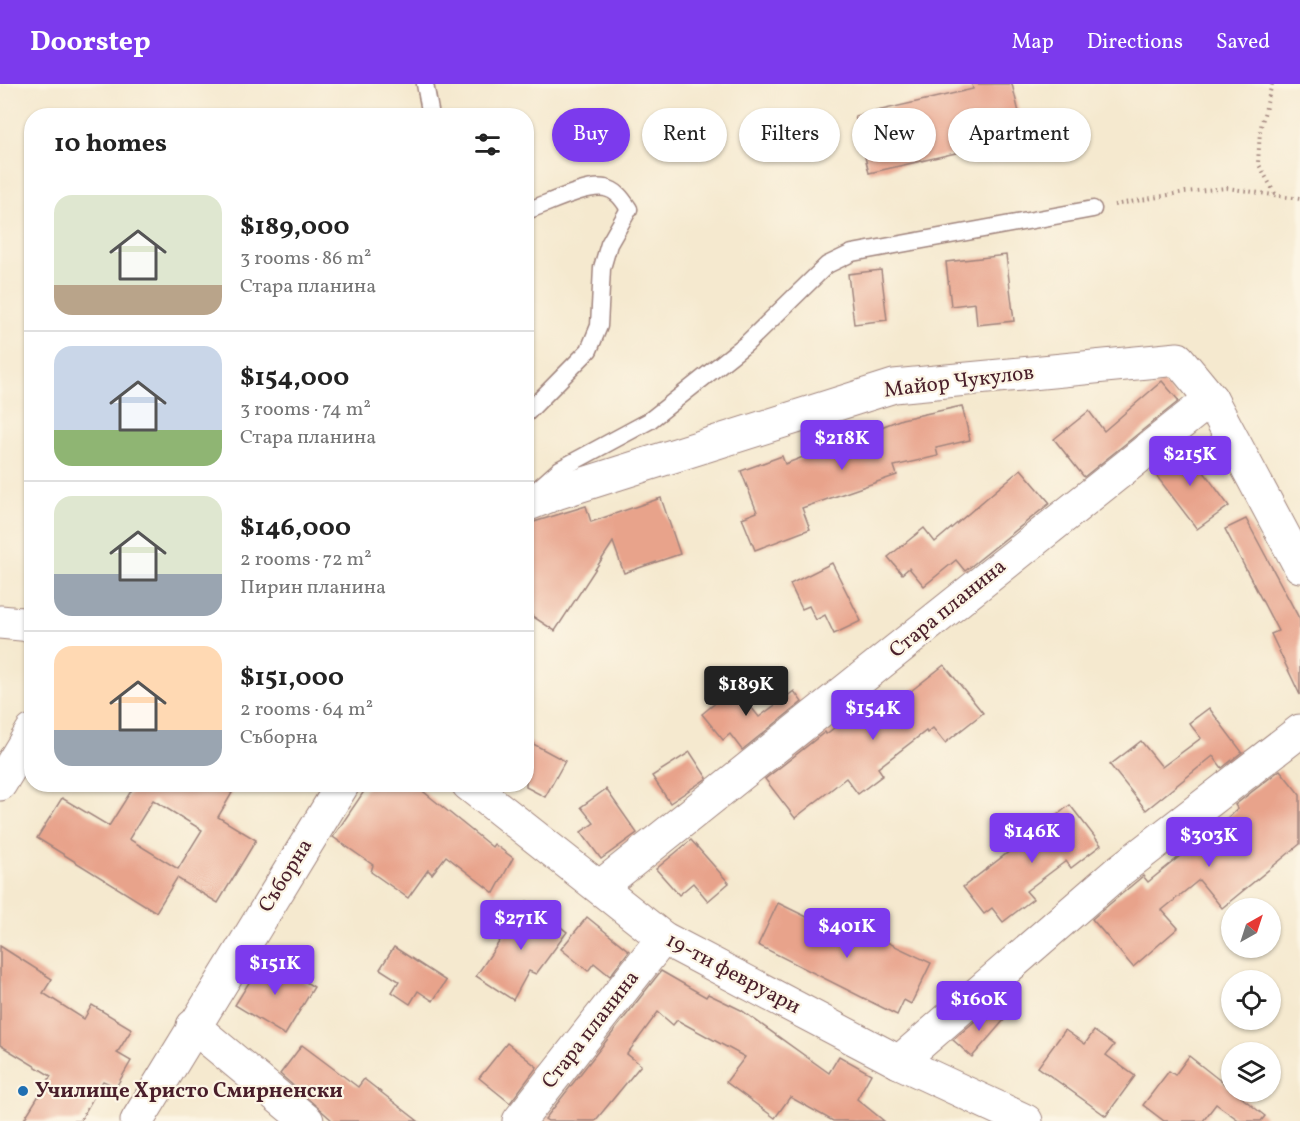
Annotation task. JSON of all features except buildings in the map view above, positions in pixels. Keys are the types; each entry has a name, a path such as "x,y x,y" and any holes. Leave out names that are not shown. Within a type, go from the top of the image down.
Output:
{"street":[{"name":"Майор Чукулов","path":"534,502 571,488 894,386 1178,359 1211,399"},
{"path":"1211,399 1300,566"},
{"name":"Стара планина","path":"600,886 1211,399"},
{"path":"0,622 24,624"},
{"path":"899,1062 1119,871 1300,731"},
{"path":"0,784 24,744"},
{"name":"Съборна","path":"137,1121 338,792"},
{"name":"19-ти февруари","path":"478,792 663,938 899,1062 1026,1121"},
{"name":"Стара планина","path":"519,1121 663,938"},
{"path":"193,1026 308,1121"}],"lane":[{"path":"426,84 430,108"},
{"path":"534,209 584,191 604,187 619,195 629,209 609,244 602,268 599,326 590,350 534,406"},
{"path":"534,493 560,469 649,421 747,344 827,266 836,261 852,253 1093,209"}],"path":[{"path":"1272,84 1260,130 1258,163 1278,197"},
{"path":"1093,209 1185,192 1227,188 1300,199"}],"place":[{"name":"Училище Христо Смирненски","path":"23,1091"}]}
